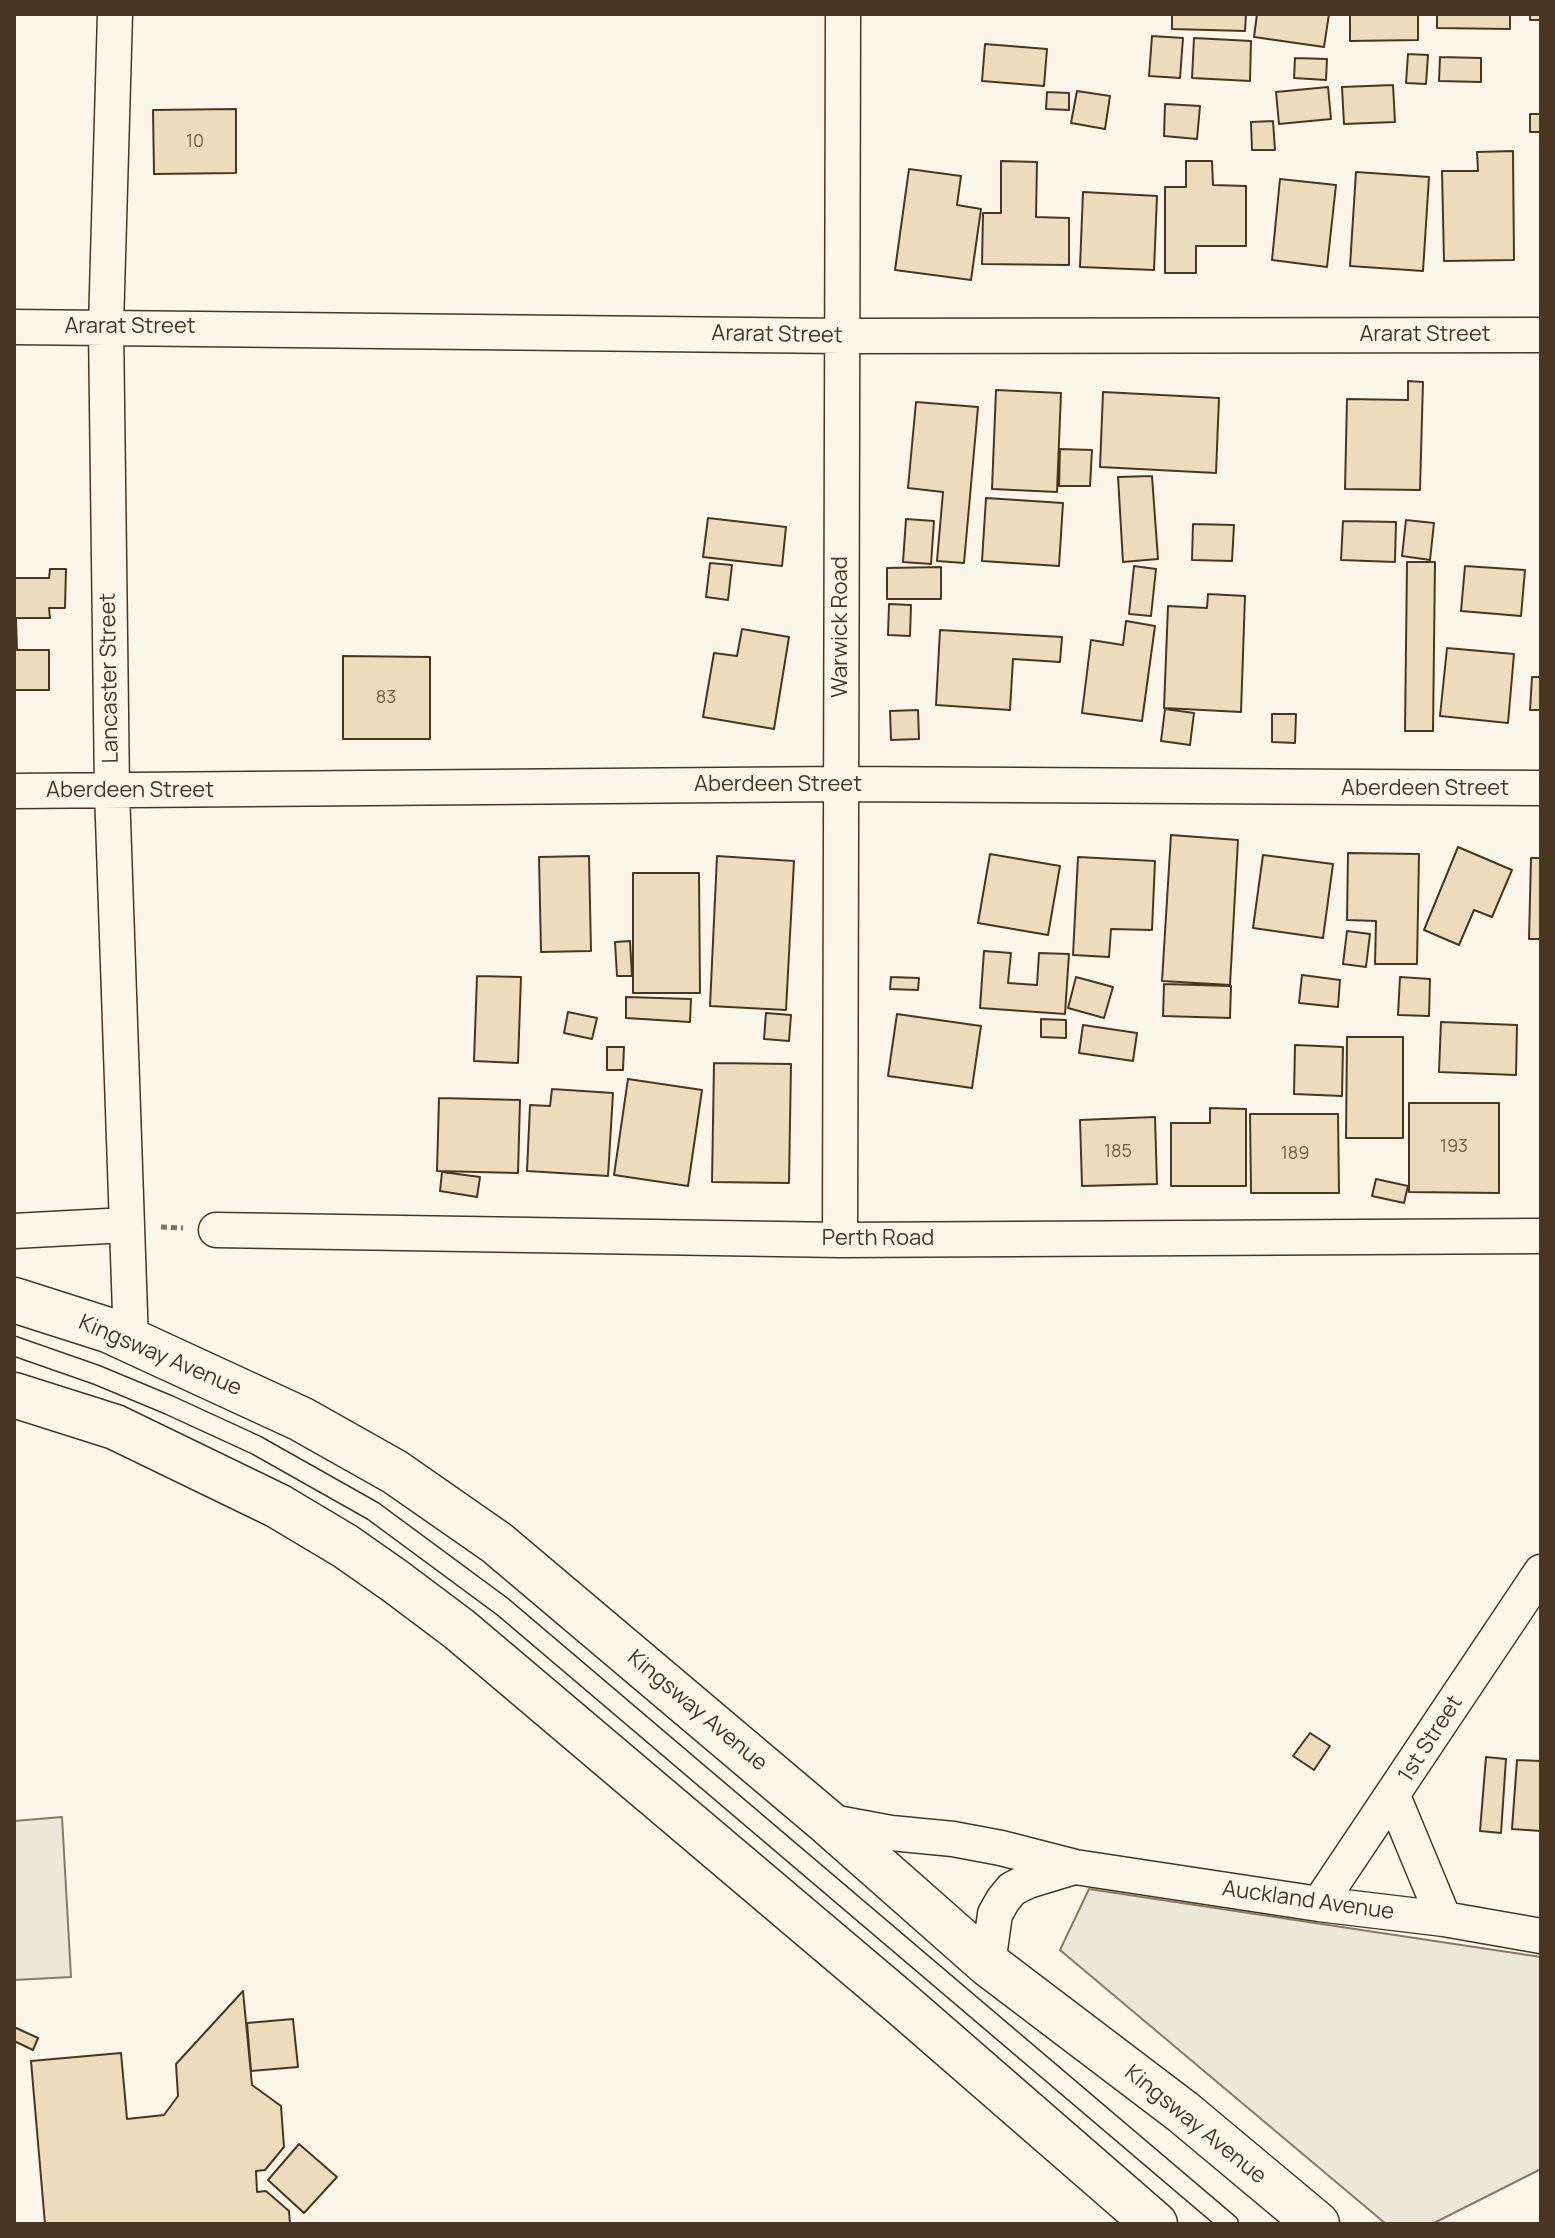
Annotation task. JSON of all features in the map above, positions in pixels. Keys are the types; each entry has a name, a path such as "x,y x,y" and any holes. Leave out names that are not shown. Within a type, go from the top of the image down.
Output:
{"main road":[{"name":"Kingsway Avenue","path":"14,1300 108,1330 301,1419 408,1481 497,1543 826,1821 988,1964 1183,2112 1317,2224"},
{"path":"14,1395 115,1427 278,1506 345,1546 406,1589 521,1681 890,1993 1155,2224"}],"street":[{"name":"Lancaster Street","path":"115,14 106,326 112,791 131,1342"},
{"name":"Warwick Road","path":"840,1240 843,14"},
{"name":"Ararat Street","path":"14,327 841,336 1541,335"},
{"name":"Aberdeen Street","path":"14,791 841,784 1541,788"},
{"path":"14,1231 126,1225"},
{"name":"Perth Road","path":"216,1230 840,1240 1541,1236"},
{"name":"1st Street","path":"1319,1904 1541,1572"},
{"path":"1393,1796 1444,1919"},
{"name":"Auckland Avenue","path":"826,1821 891,1833 953,1839 1075,1867 1319,1904 1444,1919 1541,1936"},
{"name":"Auckland Avenue","path":"988,1964 995,1914 1012,1889 1075,1867"}],"lane":[{"path":"14,1346 97,1375 169,1405 256,1445 373,1511 503,1607 1229,2224"}],"path":[{"path":"126,1225 216,1230"}],"shaded area":[{"path":"62,1817 71,1977 14,1980 14,1821"},
{"path":"1089,1889 1541,1957 1541,2169 1432,2224 1386,2224 1060,1950"}],"building":[{"path":"1172,14 1246,14 1245,31 1172,29"},
{"path":"1257,14 1329,14 1324,47 1254,37"},
{"path":"1350,14 1418,14 1418,40 1350,41"},
{"path":"1437,14 1510,14 1510,29 1437,28"},
{"path":"1530,14 1541,14 1541,20 1530,20"},
{"path":"1152,36 1183,38 1180,78 1149,76"},
{"path":"1194,38 1251,41 1250,81 1192,78"},
{"path":"985,44 1047,49 1044,86 982,81"},
{"path":"1408,54 1428,55 1426,84 1406,83"},
{"path":"1440,57 1481,58 1481,82 1439,81"},
{"path":"1295,58 1327,59 1326,80 1294,78"},
{"path":"1393,85 1395,122 1344,124 1342,87"},
{"path":"1328,87 1331,119 1279,124 1276,92"},
{"path":"1077,91 1110,96 1105,129 1071,123"},
{"path":"1047,92 1069,93 1069,110 1046,109"},
{"path":"1165,104 1200,106 1197,139 1164,136"},
{"path":"236,109 236,173 154,174 153,110"},
{"path":"1530,114 1541,114 1541,132 1530,132"},
{"path":"1273,121 1275,150 1252,150 1251,122"},
{"path":"1513,151 1514,260 1444,261 1442,171 1478,171 1477,152"},
{"path":"1001,161 1037,162 1036,217 1069,218 1069,265 982,264 983,213 1001,213"},
{"path":"1186,161 1212,161 1213,185 1246,186 1246,246 1196,246 1196,273 1165,273 1165,187 1186,187"},
{"path":"909,169 961,176 957,205 981,209 971,280 895,270"},
{"path":"1356,172 1429,177 1423,271 1350,266"},
{"path":"1280,179 1336,185 1327,267 1272,260"},
{"path":"1083,192 1157,196 1154,270 1080,267"},
{"path":"1408,381 1423,382 1420,490 1345,489 1347,399 1408,400"},
{"path":"996,390 1061,393 1057,492 992,489"},
{"path":"1103,392 1219,398 1216,473 1100,467"},
{"path":"916,402 978,407 964,563 937,561 943,492 908,488"},
{"path":"1060,449 1092,450 1090,486 1059,486"},
{"path":"1152,476 1158,559 1123,562 1118,477"},
{"path":"986,498 1063,503 1059,566 982,561"},
{"path":"708,518 786,527 782,566 703,557"},
{"path":"906,519 934,521 931,564 903,562"},
{"path":"1406,520 1434,523 1430,560 1402,556"},
{"path":"1343,521 1396,522 1395,562 1341,560"},
{"path":"1193,524 1234,525 1232,561 1192,560"},
{"path":"1407,562 1435,562 1433,731 1405,731"},
{"path":"710,563 732,565 728,600 706,597"},
{"path":"1134,566 1156,569 1151,616 1129,614"},
{"path":"1465,566 1525,570 1521,616 1461,611"},
{"path":"941,567 941,599 887,599 887,568"},
{"path":"50,569 66,569 65,608 49,608 50,618 16,618 17,650 49,650 49,690 14,690 14,578 49,578"},
{"path":"1208,594 1245,596 1241,712 1164,708 1168,606 1207,608"},
{"path":"889,604 911,605 910,636 888,635"},
{"path":"1126,621 1155,626 1142,721 1082,713 1091,640 1123,645"},
{"path":"742,629 789,637 774,729 703,717 714,653 737,656"},
{"path":"940,630 1062,637 1060,662 1013,659 1010,710 936,705"},
{"path":"1447,648 1514,654 1508,723 1440,716"},
{"path":"343,656 430,657 430,739 343,739"},
{"path":"1532,677 1541,677 1541,710 1530,710"},
{"path":"1165,709 1194,713 1190,745 1161,741"},
{"path":"918,710 919,739 891,740 890,711"},
{"path":"1272,714 1296,714 1295,743 1272,742"},
{"path":"1171,835 1238,840 1230,985 1162,981"},
{"path":"1458,847 1512,870 1492,917 1474,910 1459,945 1424,930"},
{"path":"1348,853 1419,854 1417,964 1375,964 1376,921 1347,920"},
{"path":"990,854 1060,866 1048,935 978,923"},
{"path":"1263,855 1333,864 1323,938 1253,928"},
{"path":"589,856 591,951 541,952 539,857"},
{"path":"717,856 794,861 786,1010 710,1006"},
{"path":"1078,857 1155,861 1152,930 1111,929 1109,957 1073,955"},
{"path":"1531,858 1541,858 1541,939 1529,939"},
{"path":"633,873 699,873 700,993 633,993"},
{"path":"1347,931 1370,934 1366,967 1343,964"},
{"path":"630,941 632,976 617,976 615,942"},
{"path":"984,951 1011,953 1008,983 1037,985 1039,953 1069,954 1065,1014 980,1008"},
{"path":"1302,975 1340,980 1338,1007 1299,1003"},
{"path":"477,976 521,977 518,1063 474,1061"},
{"path":"891,977 919,978 918,990 890,989"},
{"path":"1076,977 1113,987 1104,1018 1068,1008"},
{"path":"1400,977 1430,979 1429,1016 1398,1015"},
{"path":"1164,984 1231,986 1230,1018 1163,1016"},
{"path":"626,997 691,999 690,1022 626,1018"},
{"path":"568,1012 597,1018 592,1039 564,1033"},
{"path":"766,1013 791,1015 789,1041 764,1039"},
{"path":"897,1014 981,1026 972,1088 888,1076"},
{"path":"1041,1019 1066,1020 1066,1038 1041,1037"},
{"path":"1441,1022 1517,1025 1516,1075 1439,1072"},
{"path":"1083,1025 1137,1033 1133,1061 1079,1053"},
{"path":"1347,1037 1403,1037 1403,1138 1346,1138"},
{"path":"1295,1045 1343,1047 1342,1096 1294,1094"},
{"path":"607,1047 624,1047 623,1070 607,1070"},
{"path":"714,1063 791,1064 789,1183 712,1182"},
{"path":"628,1079 702,1090 688,1186 614,1175"},
{"path":"552,1089 613,1093 608,1176 527,1171 530,1105 550,1106"},
{"path":"439,1098 520,1100 518,1173 437,1171"},
{"path":"1409,1103 1499,1103 1499,1193 1409,1192"},
{"path":"1210,1108 1246,1109 1246,1186 1171,1186 1171,1123 1210,1123"},
{"path":"1250,1114 1338,1114 1339,1193 1251,1193"},
{"path":"1155,1117 1157,1184 1082,1186 1080,1120"},
{"path":"442,1172 480,1177 477,1197 440,1191"},
{"path":"1376,1179 1408,1186 1404,1203 1372,1196"},
{"path":"1310,1733 1330,1746 1314,1770 1293,1756"},
{"path":"1486,1757 1506,1759 1501,1833 1480,1831"},
{"path":"1517,1760 1541,1761 1541,1831 1512,1829"},
{"path":"243,1991 252,2085 281,2106 284,2147 265,2170 256,2171 257,2192 266,2191 289,2211 290,2224 45,2224 31,2061 121,2053 127,2119 164,2115 178,2096 176,2064"},
{"path":"293,2019 298,2067 251,2071 247,2023"},
{"path":"14,2027 38,2038 33,2050 14,2041"},
{"path":"299,2144 337,2177 304,2213 268,2180"}]}
